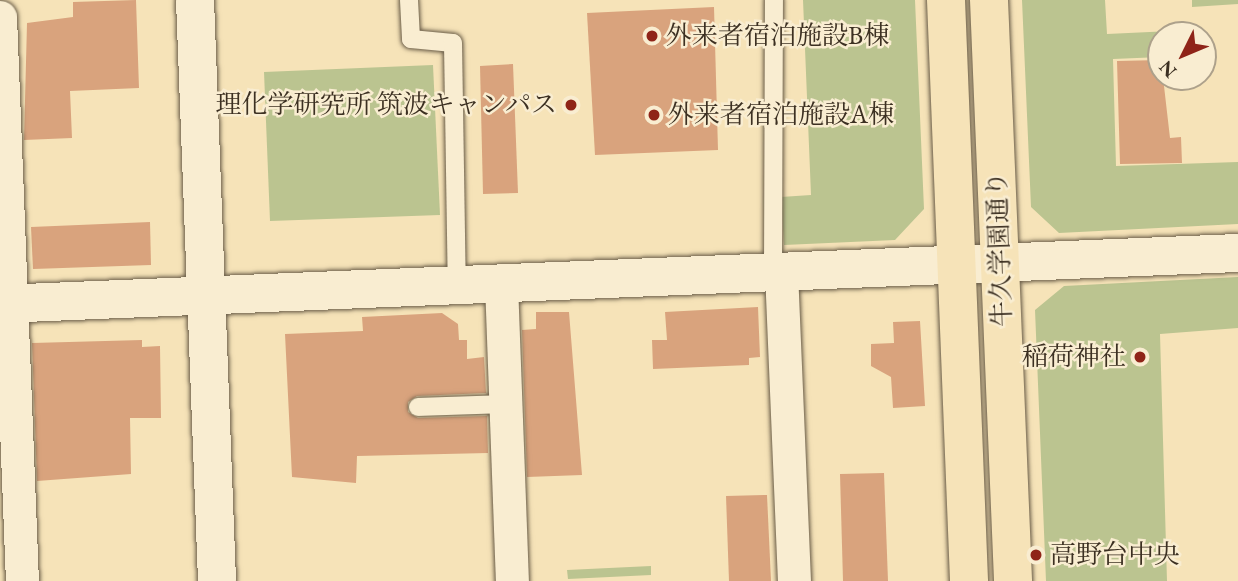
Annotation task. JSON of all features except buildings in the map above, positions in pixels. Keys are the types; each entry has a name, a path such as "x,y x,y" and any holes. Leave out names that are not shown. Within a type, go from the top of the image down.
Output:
{"highway":[{"name":"牛久学園通り","path":"946,0 969,581"},
{"name":"牛久学園通り","path":"989,0 1013,581"}],"street":[{"path":"195,0 217,581"},
{"path":"0,17 6,304 22,581"},
{"path":"6,304 1238,253"},
{"path":"777,271 794,581"},
{"path":"501,283 512,581"}],"lane":[{"path":"409,0 411,39 453,43 457,285"},
{"path":"774,0 777,271"},
{"path":"418,407 505,404"}],"green space":[{"path":"803,0 915,0 924,209 895,240 784,245 781,197 811,195"},
{"path":"1022,0 1105,0 1107,34 1147,32 1147,58 1113,59 1116,166 1238,162 1238,224 1059,233 1031,207"},
{"path":"1192,0 1238,0 1238,4 1192,7"},
{"path":"433,65 440,215 270,221 264,72"},
{"path":"1238,277 1238,328 1160,334 1167,581 1046,581 1035,310 1064,286"},
{"path":"651,566 651,575 568,579 567,570"}],"place":[{"name":"外来者宿泊施設B棟","path":"652,36"},
{"name":"理化学研究所 筑波キャンパス","path":"571,105"},
{"name":"外来者宿泊施設A棟","path":"654,115"},
{"name":"稲荷神社","path":"1140,357"},
{"name":"高野台中央","path":"1036,555"}]}
